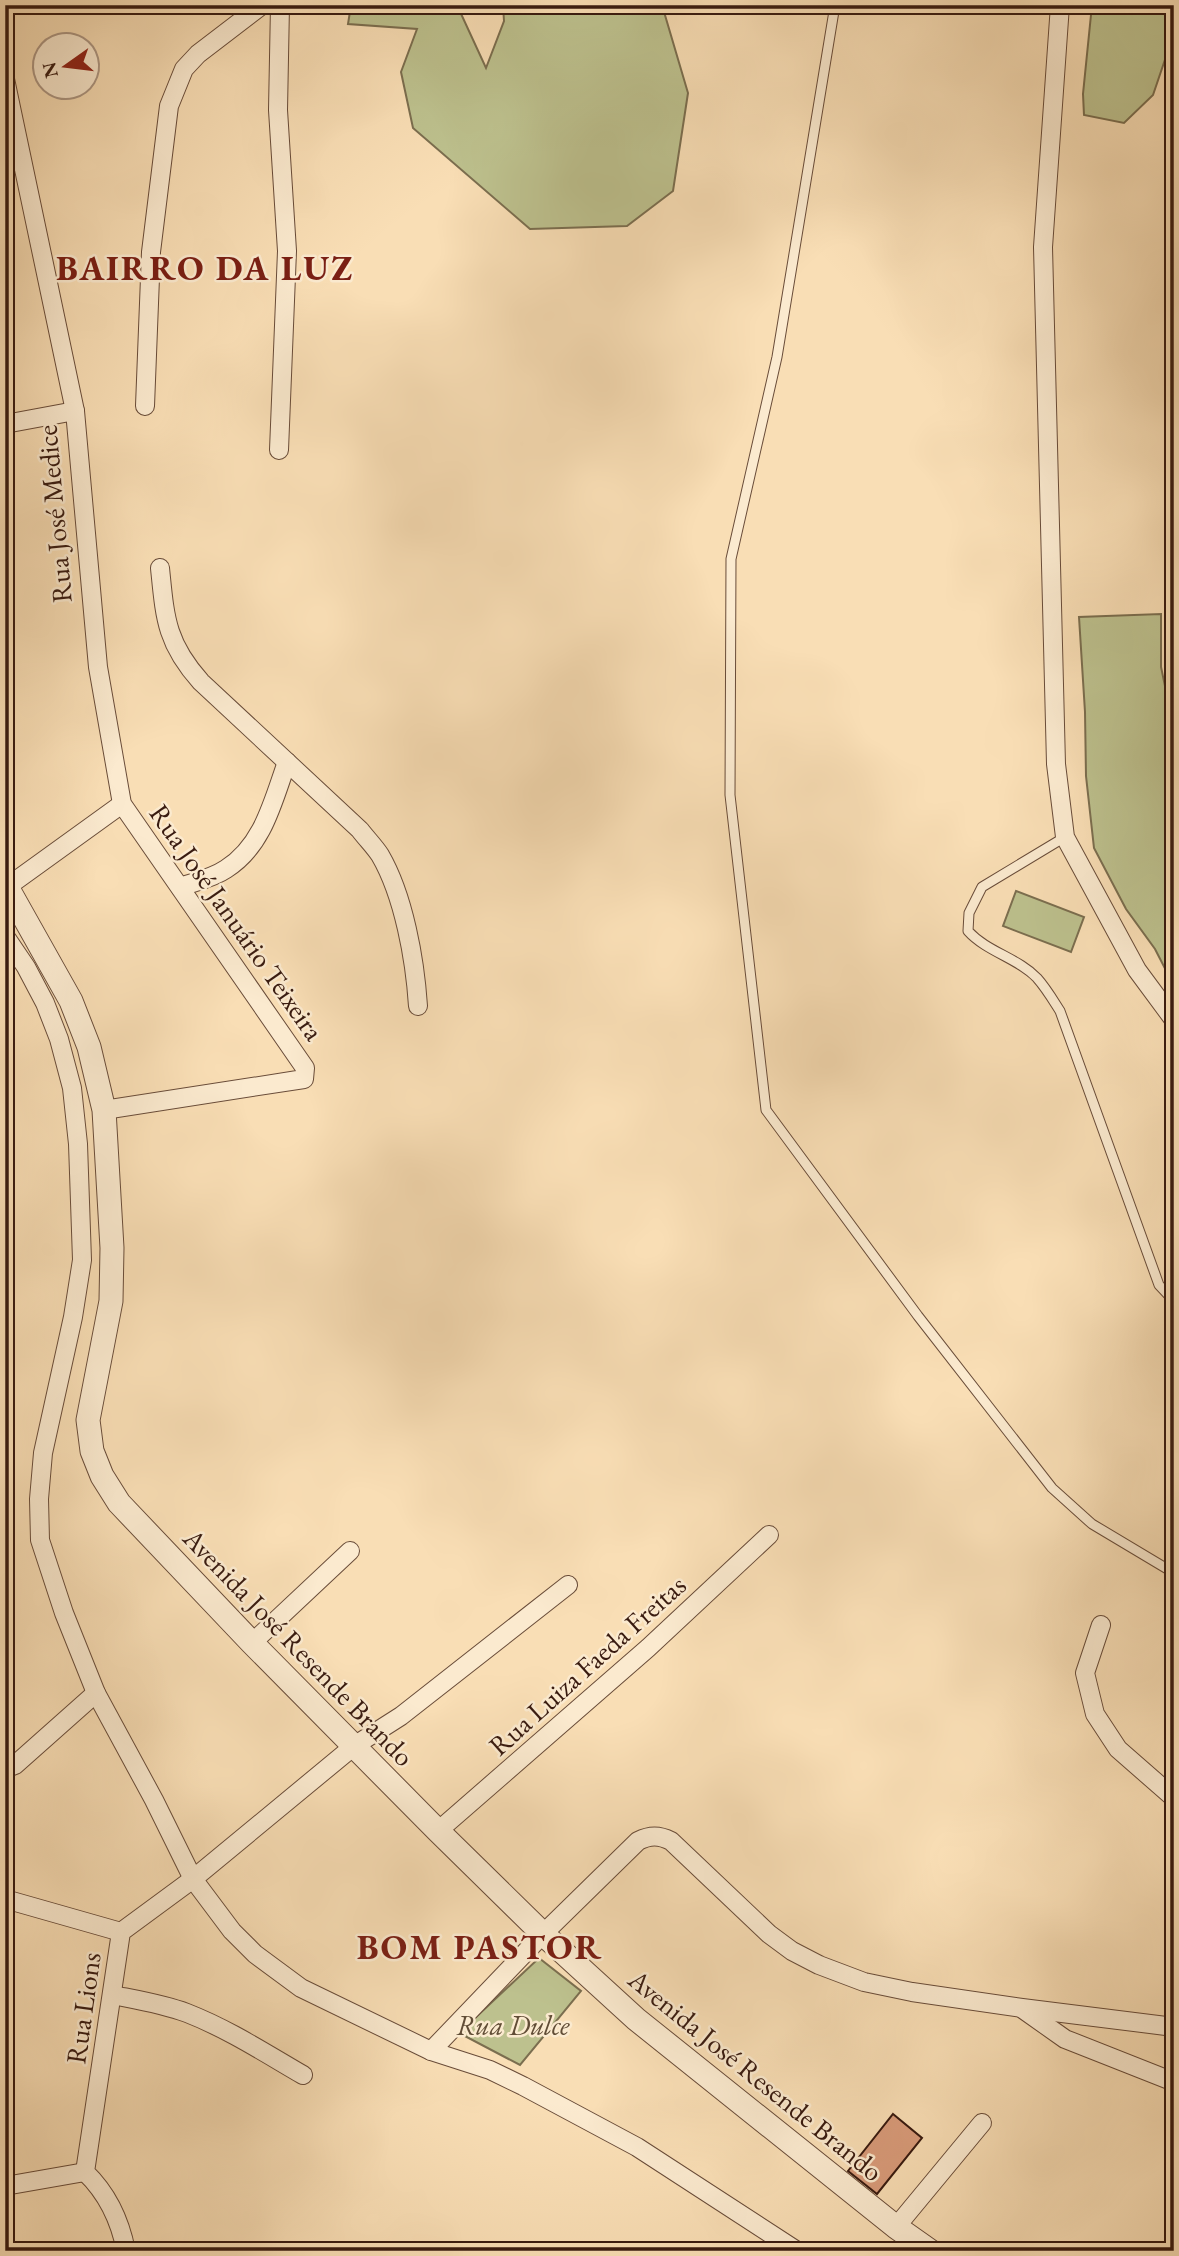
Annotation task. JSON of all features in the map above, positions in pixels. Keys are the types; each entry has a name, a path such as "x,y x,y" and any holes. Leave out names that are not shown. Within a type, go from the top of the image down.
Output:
{"street":[{"path":"145,406 151,252 169,106 184,69 198,54 262,5"},
{"path":"279,450 287,251 278,110 281,5"},
{"path":"1060,5 1043,247 1056,764 1065,837 1137,970 1174,1020"},
{"name":"Rua José Medice","path":"5,79 75,411 98,667 122,804"},
{"path":"5,424 75,411"},
{"path":"160,568 165,618 183,662 201,682 360,830 380,856 406,926 415,970 418,1006"},
{"path":"180,887 224,871 250,847 262,831 287,762"},
{"path":"6,884 122,804"},
{"name":"Rua José Januário Teixeira","path":"104,1110 304,1079 306,1074 303,1062 122,804"},
{"name":"Avenida José Resende Brando","path":"6,884 71,1001 89,1047 104,1110 111,1234 111,1301 88,1420 92,1451 102,1476 119,1503 252,1643 438,1831 636,2019 896,2227 930,2251"},
{"path":"5,936 26,967 60,1039 72,1088 78,1144 82,1260 73,1317 43,1453 39,1499 40,1540 64,1613 96,1693 193,1879 232,1931 255,1954 301,1988 431,2051 490,2070 614,2135 797,2251"},
{"name":"Rua Luiza Faeda Freitas","path":"438,1831 648,1648 769,1535"},
{"path":"252,1643 350,1551"},
{"name":"Rua Lions","path":"85,2172 121,1932 193,1879 354,1746 401,1716 568,1585"},
{"path":"1101,1625 1085,1673 1095,1714 1118,1748 1174,1798"},
{"path":"5,1769 15,1765 96,1693"},
{"path":"431,2051 638,1840 658,1836 671,1841 769,1934 792,1951 819,1965 876,1984 1022,2008 1174,2027"},
{"path":"5,1899 121,1932"},
{"path":"113,1995 154,2003 189,2014 239,2037 303,2075"},
{"path":"1022,2008 1065,2039 1174,2082"},
{"path":"896,2227 982,2123"},
{"path":"5,2186 85,2172 100,2186 114,2211 126,2251"}],"lane":[{"path":"835,5 777,357 731,559 730,795 766,1110 918,1316 1052,1488 1092,1524 1174,1573"},
{"path":"1065,837 982,887 969,913 968,931 979,942 1037,978 1060,1011 1159,1285 1174,1301"}],"green space":[{"path":"351,5 457,5 486,68 504,21 503,5 662,5 688,93 673,191 627,226 530,229 413,128 401,72 417,29 348,24"},
{"path":"1092,5 1174,5 1174,33 1153,95 1124,123 1084,115 1083,94"},
{"path":"1161,614 1161,667 1174,729 1174,986 1155,949 1126,909 1094,848 1086,776 1079,617"},
{"path":"1016,891 1084,917 1071,952 1003,926"},
{"name":"Rua Dulce","path":"539,1958 581,1991 520,2065 459,2033"}],"building":[{"path":"893,2114 922,2138 877,2194 848,2171"}],"district":[{"name":"BAIRRO DA LUZ","path":"205,268"},
{"name":"BOM PASTOR","path":"480,1947"}]}
